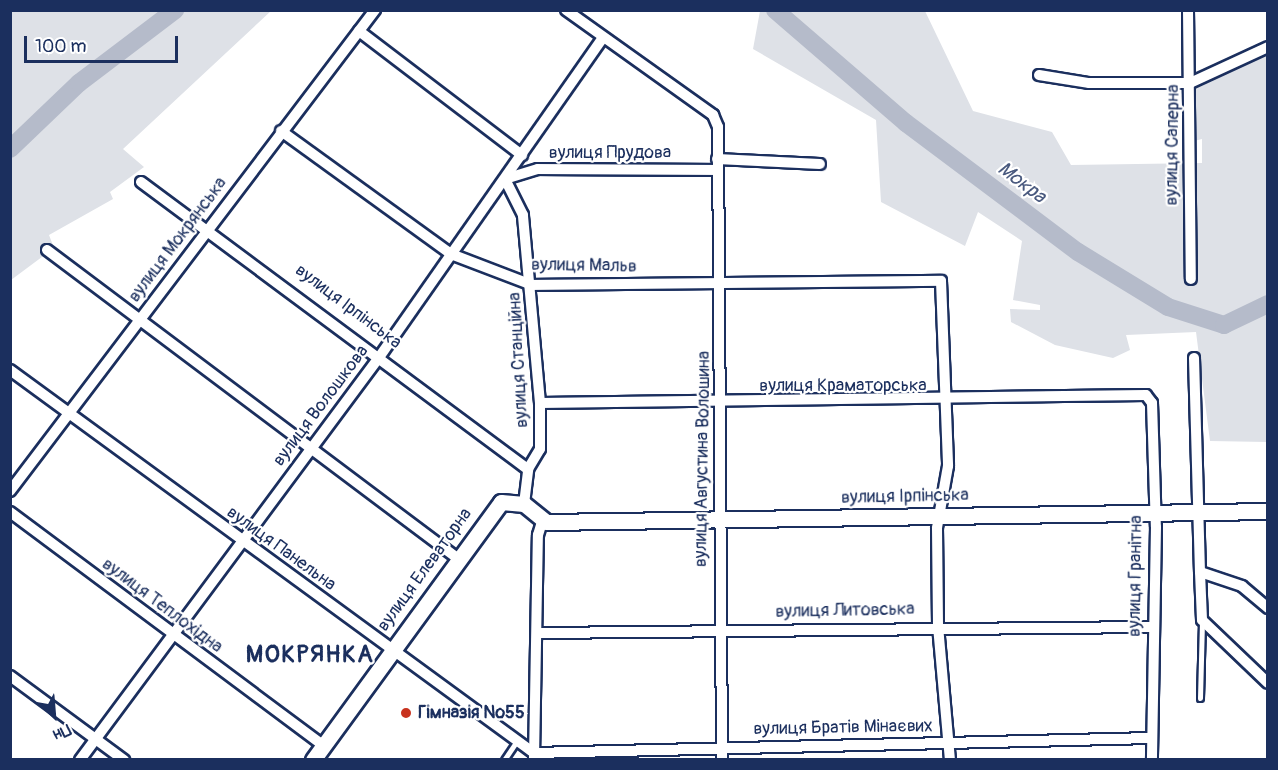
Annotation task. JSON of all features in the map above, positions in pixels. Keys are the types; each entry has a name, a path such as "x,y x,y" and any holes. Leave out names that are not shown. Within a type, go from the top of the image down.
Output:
{"street":[{"name":"вулиця Мокрянська","path":"10,491 207,227 375,10"},
{"name":"вулиця Августина Волошина","path":"566,10 713,115 717,165 717,519 722,759"},
{"name":"вулиця Саперна","path":"1188,10 1191,279"},
{"name":"вулиця Прудова","path":"359,31 522,155"},
{"name":"вулиця Волошкова","path":"80,759 309,448 380,356 603,38"},
{"path":"1039,75 1089,83 1190,83 1268,46"},
{"name":"вулиця Мальв","path":"281,131 451,254 532,285 931,278 944,289 943,402"},
{"name":"вулиця Прудова","path":"505,179 538,169 820,164"},
{"name":"вулиця Станційна","path":"505,179 520,204 532,285 540,404 540,449 528,469 524,504"},
{"name":"вулиця Ірпінська","path":"141,182 207,227 528,469"},
{"path":"47,250 137,322 458,558"},
{"path":"1194,358 1202,620 1268,683"},
{"name":"вулиця Панельна","path":"10,370 517,741 534,756"},
{"name":"вулиця Краматорська","path":"540,404 943,402 968,396 1146,395"},
{"name":"вулиця Гранітна","path":"1146,395 1152,403 1154,512 1152,759"},
{"path":"943,402 948,466 939,516 938,626 950,759"},
{"name":"вулиця Елеваторна","path":"313,759 501,502 524,504"},
{"path":"524,504 543,519 538,535 539,633 534,756"},
{"name":"вулиця Ірпінська","path":"543,519 939,516 1199,509 1268,511"},
{"name":"вулиця Теплохідна","path":"10,512 323,745"},
{"path":"1200,572 1242,586 1268,608"},
{"name":"вулиця Литовська","path":"539,633 938,626 1152,627"},
{"path":"10,676 124,759"},
{"name":"вулиця Братів Мінаєвих","path":"534,756 722,747 1152,738"}],"lane":[{"path":"1200,698 1202,620"},
{"path":"504,759 517,741"}],"shaded area":[{"path":"11,11 271,11 123,149 144,167 110,192 113,199 49,235 54,248 11,280"},
{"path":"760,11 925,11 973,111 1052,132 1071,165 1202,163 1202,139 1194,141 1194,85 1267,47 1267,442 1210,441 1196,332 1126,335 1130,350 1113,358 1055,345 1011,322 1010,309 1040,310 1040,305 1013,300 1022,241 978,212 965,246 881,202 876,120 753,49"}],"waterway":[{"name":"Мокра","path":"10,149 79,83 175,10"},
{"name":"Мокра","path":"775,10 906,123 1078,252 1168,307 1224,325 1268,304"}],"place":[{"name":"Гімназія №55","path":"406,713"}],"district":[{"name":"МОКРЯНКА","path":"310,655"}]}
